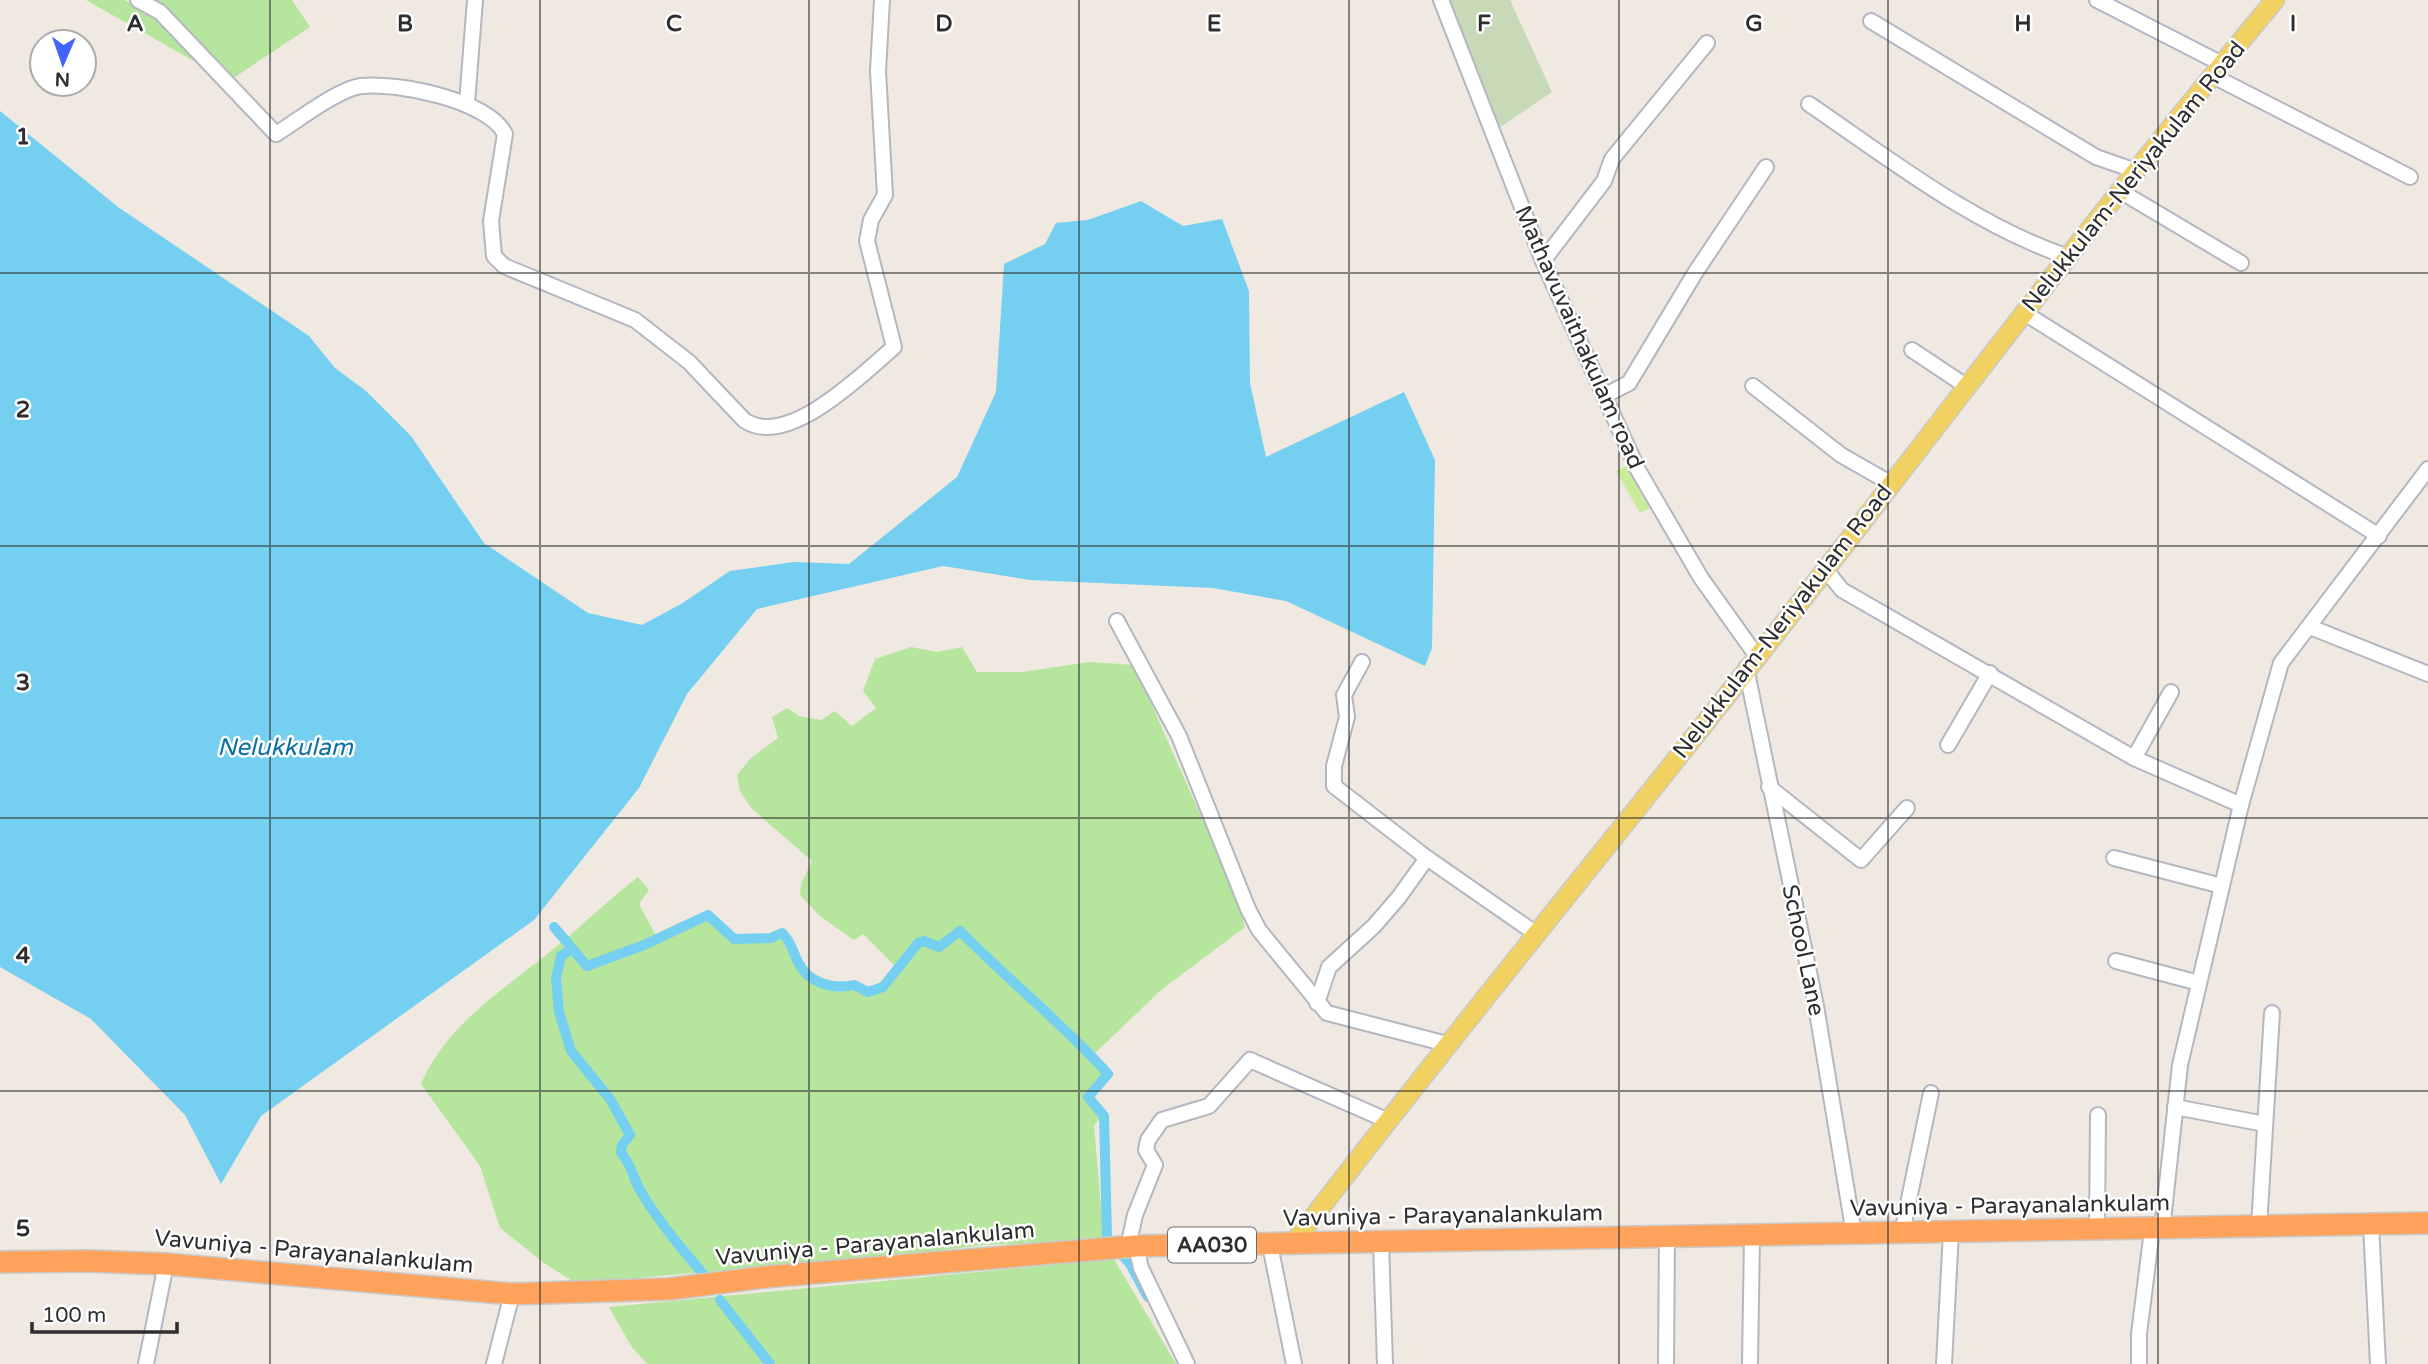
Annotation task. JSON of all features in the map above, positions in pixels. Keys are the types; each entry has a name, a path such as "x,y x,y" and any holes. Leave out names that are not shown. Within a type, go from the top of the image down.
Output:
{"highway":[{"name":"Vavuniya - Parayanalankulam","path":"0,1262 166,1264 512,1294 669,1289 765,1277 1132,1246 2157,1230 2428,1223"}],"main road":[{"name":"Nelukkulam-Neriyakulam Road","path":"1292,1245 1386,1120 1826,570 2023,312 2275,0"}],"street":[{"path":"138,0 160,12 276,134 360,86 400,89 467,103 501,124 505,134 491,221 494,256 504,266 635,320 689,362 753,426 774,428 794,422 853,382 894,347 867,241 871,220 885,195 878,71 882,0"},
{"path":"467,103 475,0"},
{"name":"Mathavuvaithakulam road","path":"1441,0 1543,261 1638,470 1751,662"},
{"path":"2097,0 2410,177"},
{"path":"1871,22 2096,157 2136,171"},
{"path":"1543,261 1604,181 1612,159 1707,43"},
{"path":"1809,104 1961,204 2028,244 2068,257"},
{"path":"1606,395 1629,383 1695,272 1766,167"},
{"path":"2120,191 2241,263"},
{"path":"2023,312 2379,536"},
{"path":"1912,350 1966,386"},
{"path":"1753,386 1842,455 1890,483"},
{"path":"2139,1364 2139,1334 2157,1230 2179,1065 2241,805 2281,663 2311,627 2428,469"},
{"path":"1826,570 1842,590 2134,758 2241,805"},
{"path":"1117,621 1179,736 1248,909 1259,930 1328,1013 1447,1044"},
{"path":"2311,627 2428,674"},
{"path":"1362,662 1344,695 1347,717 1334,766 1334,786 1427,858 1535,933"},
{"name":"School Lane","path":"1751,662 1769,787 1816,1006 1854,1234"},
{"path":"1948,745 1990,673"},
{"path":"2134,758 2171,692"},
{"path":"1769,787 1861,860 1907,808"},
{"path":"1317,1003 1329,967 1391,907 1427,858"},
{"path":"2114,858 2222,886"},
{"path":"2116,961 2199,984"},
{"path":"2259,1227 2272,1013"},
{"path":"1187,1364 1132,1246 1135,1216 1155,1165 1146,1150 1148,1140 1162,1120 1209,1107 1250,1060 1386,1120"},
{"path":"1902,1233 1931,1093"},
{"path":"2175,1107 2265,1124"},
{"path":"2097,1230 2098,1115"},
{"path":"2371,1224 2378,1364"},
{"path":"1944,1364 1951,1232"},
{"path":"1750,1364 1752,1235"},
{"path":"1666,1364 1667,1237"},
{"path":"1381,1243 1385,1364"},
{"path":"1270,1245 1294,1364"},
{"path":"146,1364 166,1264"},
{"path":"494,1364 512,1294"}],"green space":[{"path":"86,0 124,0 181,28 150,0 292,0 310,27 229,81"},
{"path":"1445,0 1510,0 1552,92 1499,128"},
{"path":"1626,466 1650,508 1640,513 1616,471"},
{"path":"911,647 937,652 962,647 977,672 1022,672 1090,662 1134,665 1235,893 1245,927 1161,990 1090,1058 1103,1075 1085,1097 1101,1116 1094,1126 1104,1241 984,1245 869,1259 646,1277 582,1287 544,1263 500,1228 480,1166 421,1084 432,1062 462,1025 480,1008 638,877 649,890 639,904 655,934 707,919 734,942 765,942 781,938 804,973 829,990 840,992 852,989 884,989 899,970 863,934 854,940 821,917 800,895 801,884 812,861 751,808 740,791 737,775 751,758 778,738 772,717 787,708 799,716 821,720 835,711 852,726 876,708 863,691 875,659"},
{"path":"1114,1259 1176,1364 647,1364 631,1346 609,1307"}],"water":[{"name":"Nelukkulam","path":"0,111 118,207 309,336 335,368 366,391 411,436 484,543 588,613 642,625 681,604 730,571 793,562 849,564 957,477 996,392 1004,264 1045,244 1056,223 1088,220 1141,201 1183,226 1222,219 1249,291 1250,383 1266,457 1404,392 1435,460 1432,648 1425,666 1286,601 1213,588 1030,580 943,566 757,609 687,694 639,788 534,920 261,1116 221,1184 185,1115 91,1019 0,967"}],"waterway":[{"path":"554,927 587,966 644,945 708,915 734,939 771,938 782,933 790,943 802,969 815,980 830,985 854,985 868,992 883,987 918,943 924,941 939,947 960,931 1108,1074 1088,1097 1104,1116 1107,1238 1130,1264 1148,1297"},
{"path":"572,949 561,956 556,978 559,1012 571,1051 610,1099 630,1135 622,1145 621,1153 641,1192 704,1275"},
{"path":"720,1300 770,1364"}]}
